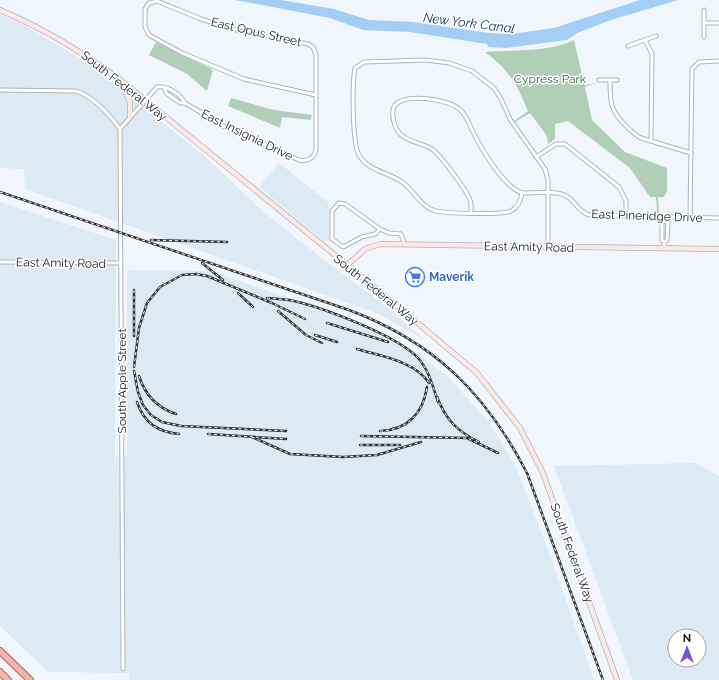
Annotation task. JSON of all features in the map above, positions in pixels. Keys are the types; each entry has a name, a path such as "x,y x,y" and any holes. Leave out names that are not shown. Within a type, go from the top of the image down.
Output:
{"highway":[{"path":"0,651 30,680"},
{"path":"0,672 8,680"}],"main road":[{"name":"South Federal Way","path":"0,10 56,36 88,56 119,79 143,101 401,309 477,373 520,428 543,474 617,680"},
{"path":"119,79 129,97 131,108 130,117"},
{"name":"East Amity Road","path":"346,266 365,249 373,245 404,243 548,247 719,249"}],"street":[{"name":"East Opus Street","path":"153,1 161,2 201,19 240,31 308,44 313,47 316,55 316,95 244,79 182,53 149,35 145,27 145,9 147,5 153,1"},
{"path":"704,10 704,37"},
{"path":"704,23 719,23"},
{"path":"628,46 656,36"},
{"path":"645,40 652,54 651,141"},
{"path":"471,212 471,205 468,196 441,158 426,146 405,138 399,133 394,125 393,108 402,101 427,98 457,107 463,113 479,143 508,185 522,193 520,202 511,211 505,213 441,212 430,209 422,204 403,182 370,167 361,158 355,140 354,72 358,64 364,62 426,60 449,63 472,71 494,88 510,119 544,169 548,180 548,247"},
{"path":"690,217 692,69 699,62 719,61"},
{"path":"599,80 617,80"},
{"path":"610,80 611,99 615,116 638,136 691,153"},
{"name":"East Insignia Drive","path":"143,101 157,87 161,86 165,89 166,93 180,102 185,103 225,127 299,160 311,158 316,149 316,95"},
{"path":"0,90 76,91 86,94 120,129 143,101"},
{"name":"South Apple Street","path":"120,129 123,669"},
{"path":"536,157 556,144 565,144 619,187 626,201 626,216"},
{"name":"East Pineridge Drive","path":"522,193 548,194 567,197 582,212 589,215 665,219 690,217 719,218"},
{"path":"380,229 375,234 362,237 343,247 332,239 332,211 339,203 345,204 380,229 389,233 401,234 404,243"},
{"path":"664,242 667,240 668,222 665,219 662,222 662,240 664,242 664,248"},
{"name":"East Amity Road","path":"0,262 121,263"}],"shaded area":[{"path":"0,15 22,24 93,66 207,158 266,214 384,305 425,340 379,314 25,189 24,169 0,168"},
{"path":"279,163 329,203 329,241 324,241 259,187"},
{"path":"0,202 116,240 115,457 127,456 127,270 209,271 220,274 372,328 417,353 447,376 489,422 515,465 550,555 594,680 129,680 129,673 48,672 0,626"},
{"path":"695,463 719,476 719,680 633,680 554,466"}],"green space":[{"name":"Cypress Park","path":"574,40 584,84 596,83 585,87 592,120 625,152 667,168 667,191 664,197 658,197 659,213 657,213 656,197 650,197 630,168 568,121 555,124 555,139 548,144 547,136 530,113 515,122 514,121 528,111 516,85 511,78 501,65 485,52 543,49 565,44"},
{"path":"156,42 213,70 207,91 187,74 149,55"},
{"path":"231,98 274,110 312,115 311,120 282,117 280,128 228,106"}],"water":[{"path":"235,0 281,0 334,9 369,20 413,22 489,33 511,34 554,28 640,0 678,0 611,20 577,33 567,40 507,48 488,47 487,44 410,32 363,30 330,18"}],"railway":[{"path":"0,192 349,310 379,323 432,354 475,394 511,444 527,473 603,680"},
{"path":"151,240 227,242"},
{"path":"202,263 223,280"},
{"path":"134,367 139,328 147,303 160,287 182,275 196,274 207,276 272,303 305,319"},
{"path":"134,290 134,336"},
{"path":"238,293 253,307"},
{"path":"267,298 294,301 341,316 378,332 394,341 408,350 422,363 430,379 438,402"},
{"path":"278,311 306,335 322,343"},
{"path":"327,323 388,342"},
{"path":"315,335 337,342"},
{"path":"357,349 406,364 415,369 429,383"},
{"path":"134,371 138,392 143,405 151,415 162,422 181,426 286,431"},
{"path":"139,376 145,389 153,400 163,408 176,414"},
{"path":"380,431 398,428 412,419 422,405 427,387"},
{"path":"437,397 444,412 453,424 464,434 479,442"},
{"path":"137,402 144,416 158,429 179,434"},
{"path":"208,434 286,439"},
{"path":"361,436 467,438 498,453"},
{"path":"252,437 290,454 343,457 377,455 421,442"},
{"path":"360,445 400,445"}],"place":[{"name":"Maverik","path":"415,277"}],"water label":[{"name":"New York Canal","path":"469,23"}]}
